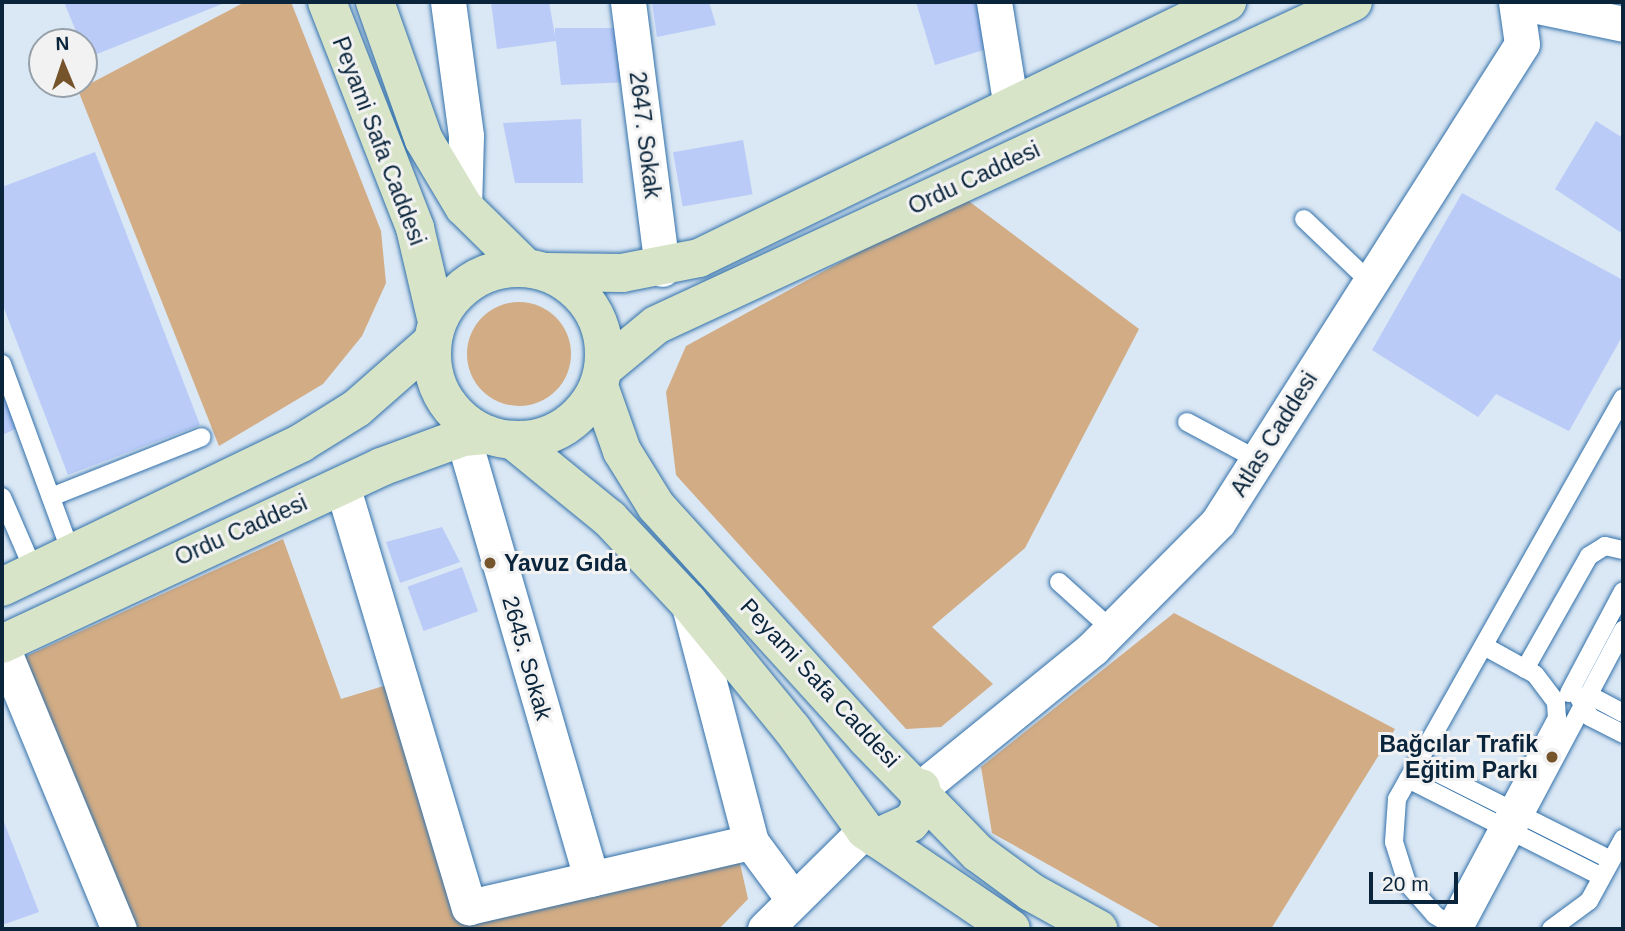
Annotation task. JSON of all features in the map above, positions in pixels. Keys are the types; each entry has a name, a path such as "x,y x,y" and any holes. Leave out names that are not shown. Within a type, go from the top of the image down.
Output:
{"main road":[{"name":"Peyami Safa Caddesi","path":"327,2 415,228 435,332"},
{"name":"Peyami Safa Caddesi","path":"375,2 424,140 464,207 537,270"},
{"name":"Ordu Caddesi","path":"537,270 662,269 699,258 1227,2"},
{"name":"Ordu Caddesi","path":"601,377 656,325 1353,2"},
{"path":"18,579 318,433 435,332 452,298 473,280 498,270 537,270 574,287 593,310 604,338 601,377 565,427 540,438 488,437 463,420 444,398 433,371 435,332"},
{"name":"Peyami Safa Caddesi","path":"601,377 622,451 656,506 978,853 1031,892 1098,929"},
{"name":"Peyami Safa Caddesi","path":"488,437 610,519 688,602 865,828 1011,929"},
{"name":"Ordu Caddesi","path":"2,646 342,485 488,437"},
{"path":"875,780 913,781 919,812 910,823 865,828 875,780"}],"street":[{"path":"448,2 466,136 464,207"},
{"name":"2647. Sokak","path":"628,2 662,269"},
{"path":"995,2 1011,107"},
{"path":"1517,2 1623,24"},
{"name":"Atlas Caddesi","path":"913,781 1111,629 1219,522 1522,44 1517,2"},
{"name":"2645. Sokak","path":"488,437 591,879"},
{"path":"342,485 469,907 751,842"},
{"path":"688,602 751,842 793,898"},
{"path":"2,646 119,929"},
{"path":"765,929 865,828"}],"lane":[{"path":"1304,219 1370,282"},
{"path":"2,364 71,552"},
{"path":"1623,400 1618,420 1408,779 1393,821 1399,863 1419,901 1457,927 1516,813 1580,699 1623,630"},
{"path":"1187,422 1258,460"},
{"path":"51,497 202,437"},
{"path":"2,497 18,579"},
{"path":"1530,671 1588,556 1605,546 1623,550"},
{"path":"1059,582 1111,629"},
{"path":"1580,699 1623,591"},
{"path":"1484,646 1580,699 1623,734"},
{"path":"1516,813 1557,718 1556,702 1530,671"},
{"path":"1580,699 1623,713"},
{"path":"1418,763 1611,860"},
{"path":"1408,779 1602,877"},
{"path":"1551,929 1589,901 1623,839"}],"shaded area":[{"path":"245,2 291,2 381,231 386,283 362,336 323,384 219,446 81,98 98,98 98,79"},
{"path":"962,196 1139,329 1025,548 932,627 993,684 941,727 906,729 676,475 666,392 686,346"},
{"path":"519,302 539,306 556,317 567,334 571,354 567,374 556,391 539,402 519,406 499,402 482,391 471,374 467,354 471,334 482,317 499,306"},
{"path":"283,539 341,699 390,684 465,919 739,859 748,899 719,929 137,929 22,658"},
{"path":"1174,613 1395,729 1271,929 1163,929 992,833 981,767"}],"building":[{"path":"64,2 227,2 98,54 98,28 75,28"},
{"path":"491,2 549,2 555,36 555,28 624,28 630,82 561,85 556,41 497,49"},
{"path":"652,2 709,2 716,25 657,37"},
{"path":"916,2 975,2 990,48 935,65"},
{"path":"581,119 583,183 515,183 503,123"},
{"path":"1596,121 1623,138 1623,234 1555,189"},
{"path":"743,140 753,194 683,206 673,152"},
{"path":"95,152 200,425 68,475 2,303 2,187"},
{"path":"1462,193 1623,280 1623,335 1569,431 1496,394 1478,417 1372,350"},
{"path":"2,381 20,427 2,435"},
{"path":"442,527 460,562 400,583 386,542"},
{"path":"462,567 478,611 424,631 407,587"},
{"path":"2,817 39,912 2,925"}],"place":[{"name":"Yavuz Gıda","path":"490,563"},
{"name":"Bağcılar Trafik Eğitim Parkı","path":"1552,757"}]}
